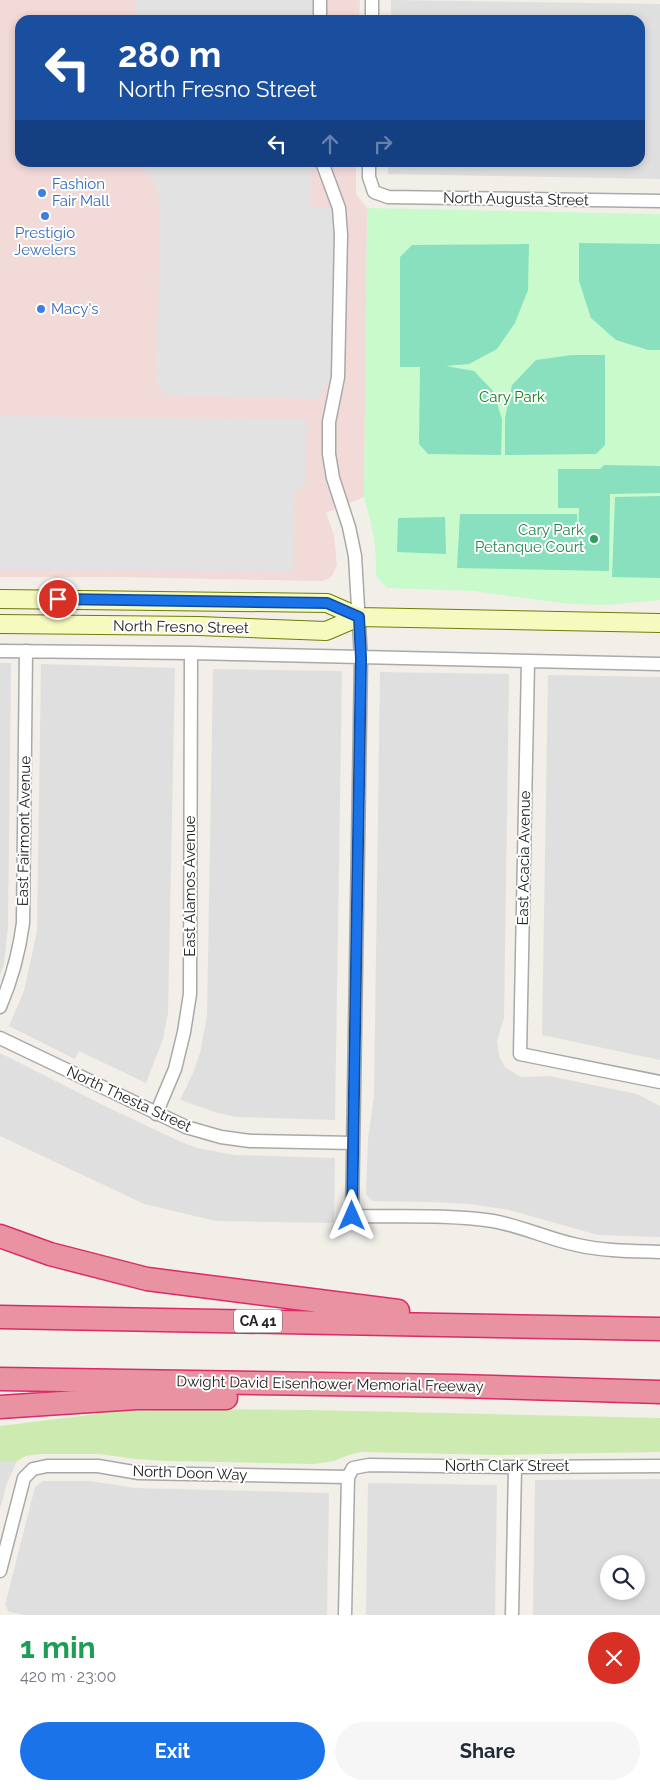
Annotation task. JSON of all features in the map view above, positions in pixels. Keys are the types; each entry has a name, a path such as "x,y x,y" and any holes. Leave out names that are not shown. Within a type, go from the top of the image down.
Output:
{"highway":[{"path":"0,1236 68,1260 147,1279 516,1325"},
{"name":"CA 41","path":"0,1317 660,1328"},
{"name":"Dwight David Eisenhower Memorial Freeway","path":"0,1378 458,1386 660,1392"},
{"path":"0,1407 137,1398 236,1398 458,1386"}],"main road":[{"name":"North Fresno Street","path":"0,599 327,603 359,617 660,623"},
{"name":"North Fresno Street","path":"0,624 199,626 326,631 359,617"}],"street":[{"path":"320,0 320,15"},
{"path":"372,0 372,15"},
{"path":"324,167 339,208 341,235 338,376 329,422 329,454 332,478 349,527 355,556 361,658 352,1216 461,1218 492,1221 523,1228 576,1245 609,1251 660,1252"},
{"name":"North Augusta Street","path":"369,167 369,176 374,192 388,197 660,202"},
{"path":"0,650 660,664"},
{"name":"East Fairmont Avenue","path":"0,1007 19,954 23,923 26,651"},
{"name":"East Alamos Avenue","path":"156,1114 175,1069 184,1032 190,994 191,653"},
{"name":"East Acacia Avenue","path":"528,662 520,1054 660,1082"},
{"name":"North Thesta Street","path":"0,1038 186,1127 221,1137 250,1141 352,1144"},
{"name":"North Clark Street","path":"351,1472 369,1464 515,1467 660,1466"},
{"name":"North Doon Way","path":"0,1571 24,1478 33,1469 47,1466 98,1466 138,1473 351,1472"},
{"path":"512,1615 515,1467"},
{"path":"345,1615 351,1472"}],"shaded area":[{"path":"0,0 360,0 359,15 15,15 15,167 356,167 356,194 367,208 364,497 326,513 334,535 337,565 332,576 322,581 0,577"},
{"path":"136,0 314,0 314,15 136,15"},
{"path":"391,0 660,4 660,179 388,174 388,167 645,167 645,15 391,15"},
{"path":"142,167 311,167 310,206 331,209 334,232 332,377 317,399 164,395 157,383 160,203 155,184"},
{"path":"0,416 307,420 305,486 294,492 293,571 0,570"},
{"path":"0,663 11,663 8,927 4,964 0,975"},
{"path":"41,664 175,668 168,1013 163,1039 146,1083 79,1051 75,1059 9,1026 24,991 37,931"},
{"path":"213,669 342,671 335,1120 237,1117 218,1113 180,1100 200,1053 207,1015"},
{"path":"380,672 509,674 504,1018 497,1041 499,1056 505,1067 521,1077 549,1076 637,1094 660,1106 660,1237 598,1235 509,1210 469,1204 372,1201 366,1194 368,1139 374,1096"},
{"path":"548,675 660,677 660,1060 542,1035"},
{"path":"0,1053 109,1108 197,1148 235,1155 335,1158 334,1223 216,1221 144,1204 0,1136"},
{"path":"0,1461 17,1461 7,1483 0,1509"},
{"path":"660,1479 660,1615 533,1615 535,1480"},
{"path":"43,1481 90,1481 135,1488 329,1493 327,1615 25,1615 9,1612 5,1605 35,1487"},
{"path":"368,1483 497,1485 495,1615 366,1615"}],"green space":[{"name":"Cary Park","path":"367,208 660,214 660,600 606,605 569,604 474,591 387,588 376,576 373,536 364,497"},
{"path":"579,243 660,244 660,350 648,350 616,340 591,318 579,281"},
{"path":"529,244 528,290 515,323 497,349 469,364 446,366 474,371 493,391 502,419 501,455 428,454 419,444 420,367 400,367 400,257 412,245"},
{"path":"572,355 605,355 605,445 596,454 505,455 505,418 512,385 536,360"},
{"path":"604,465 660,466 660,493 610,494 609,571 457,568 460,514 577,514 578,548 579,508 558,508 558,469 600,469"},
{"path":"660,496 660,578 612,577 615,497"},
{"path":"445,517 446,554 397,552 398,518"},
{"path":"173,1409 311,1410 660,1418 660,1452 499,1455 361,1452 334,1461 314,1464 167,1461 99,1454 41,1454 26,1456 17,1461 0,1461 0,1426 112,1412"}],"place":[{"name":"Fashion Fair Mall","path":"42,193"},
{"name":"Prestigio Jewelers","path":"45,216"},
{"name":"Macy's","path":"41,309"},
{"name":"Cary Park Petanque Court","path":"594,539"}],"route":[{"path":"58,599 327,603 359,617 361,658 352,1216"}]}
